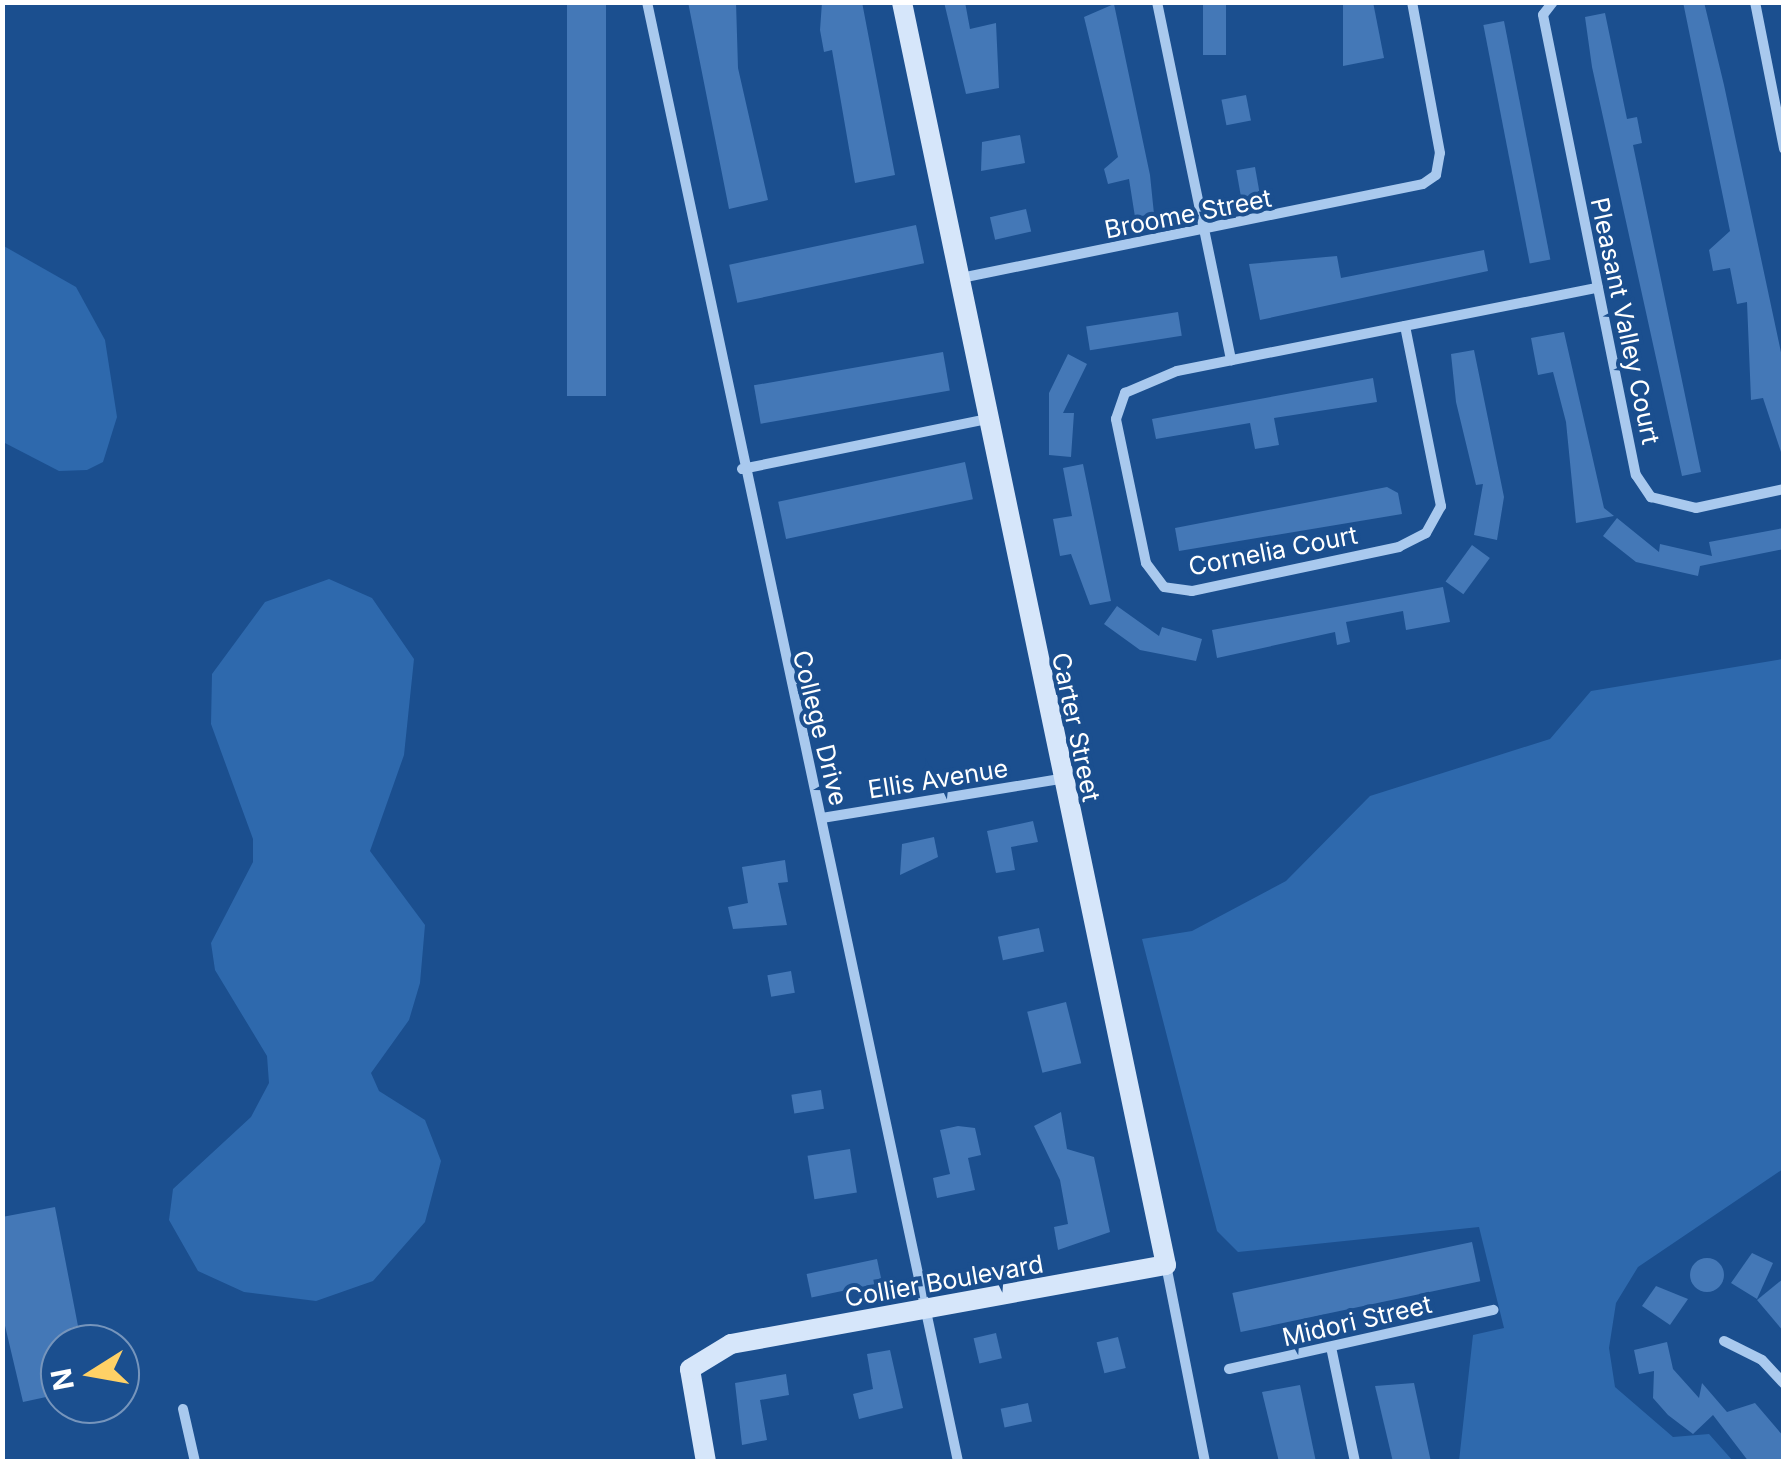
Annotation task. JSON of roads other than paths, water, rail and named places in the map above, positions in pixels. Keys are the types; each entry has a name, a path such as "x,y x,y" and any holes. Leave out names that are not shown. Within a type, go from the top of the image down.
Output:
{"street":[{"name":"College Drive","path":"647,2 742,469 822,818 958,1462"},
{"name":"Carter Street","path":"902,2 1060,778 1206,1462"},
{"path":"1157,2 1231,360"},
{"name":"Broome Street","path":"960,279 1206,232 1424,184 1436,175 1440,154 1412,2"},
{"name":"Pleasant Valley Court","path":"1552,2 1542,15 1636,476 1651,496 1696,508 1784,489"},
{"path":"1755,2 1784,149"},
{"name":"Cornelia Court","path":"1406,326 1441,506 1426,532 1400,547 1192,591 1164,588 1146,563 1116,418 1126,393 1148,378 1231,360 1598,288"},
{"path":"742,469 988,419"},
{"name":"Ellis Avenue","path":"822,818 1060,778"},
{"name":"Collier Boulevard","path":"706,1462 690,1369 731,1344 1166,1265"},
{"name":"Midori Street","path":"1230,1370 1494,1310"},
{"path":"1724,1342 1762,1360 1784,1384"},
{"path":"1331,1347 1355,1462"},
{"path":"183,1409 196,1462"}]}
